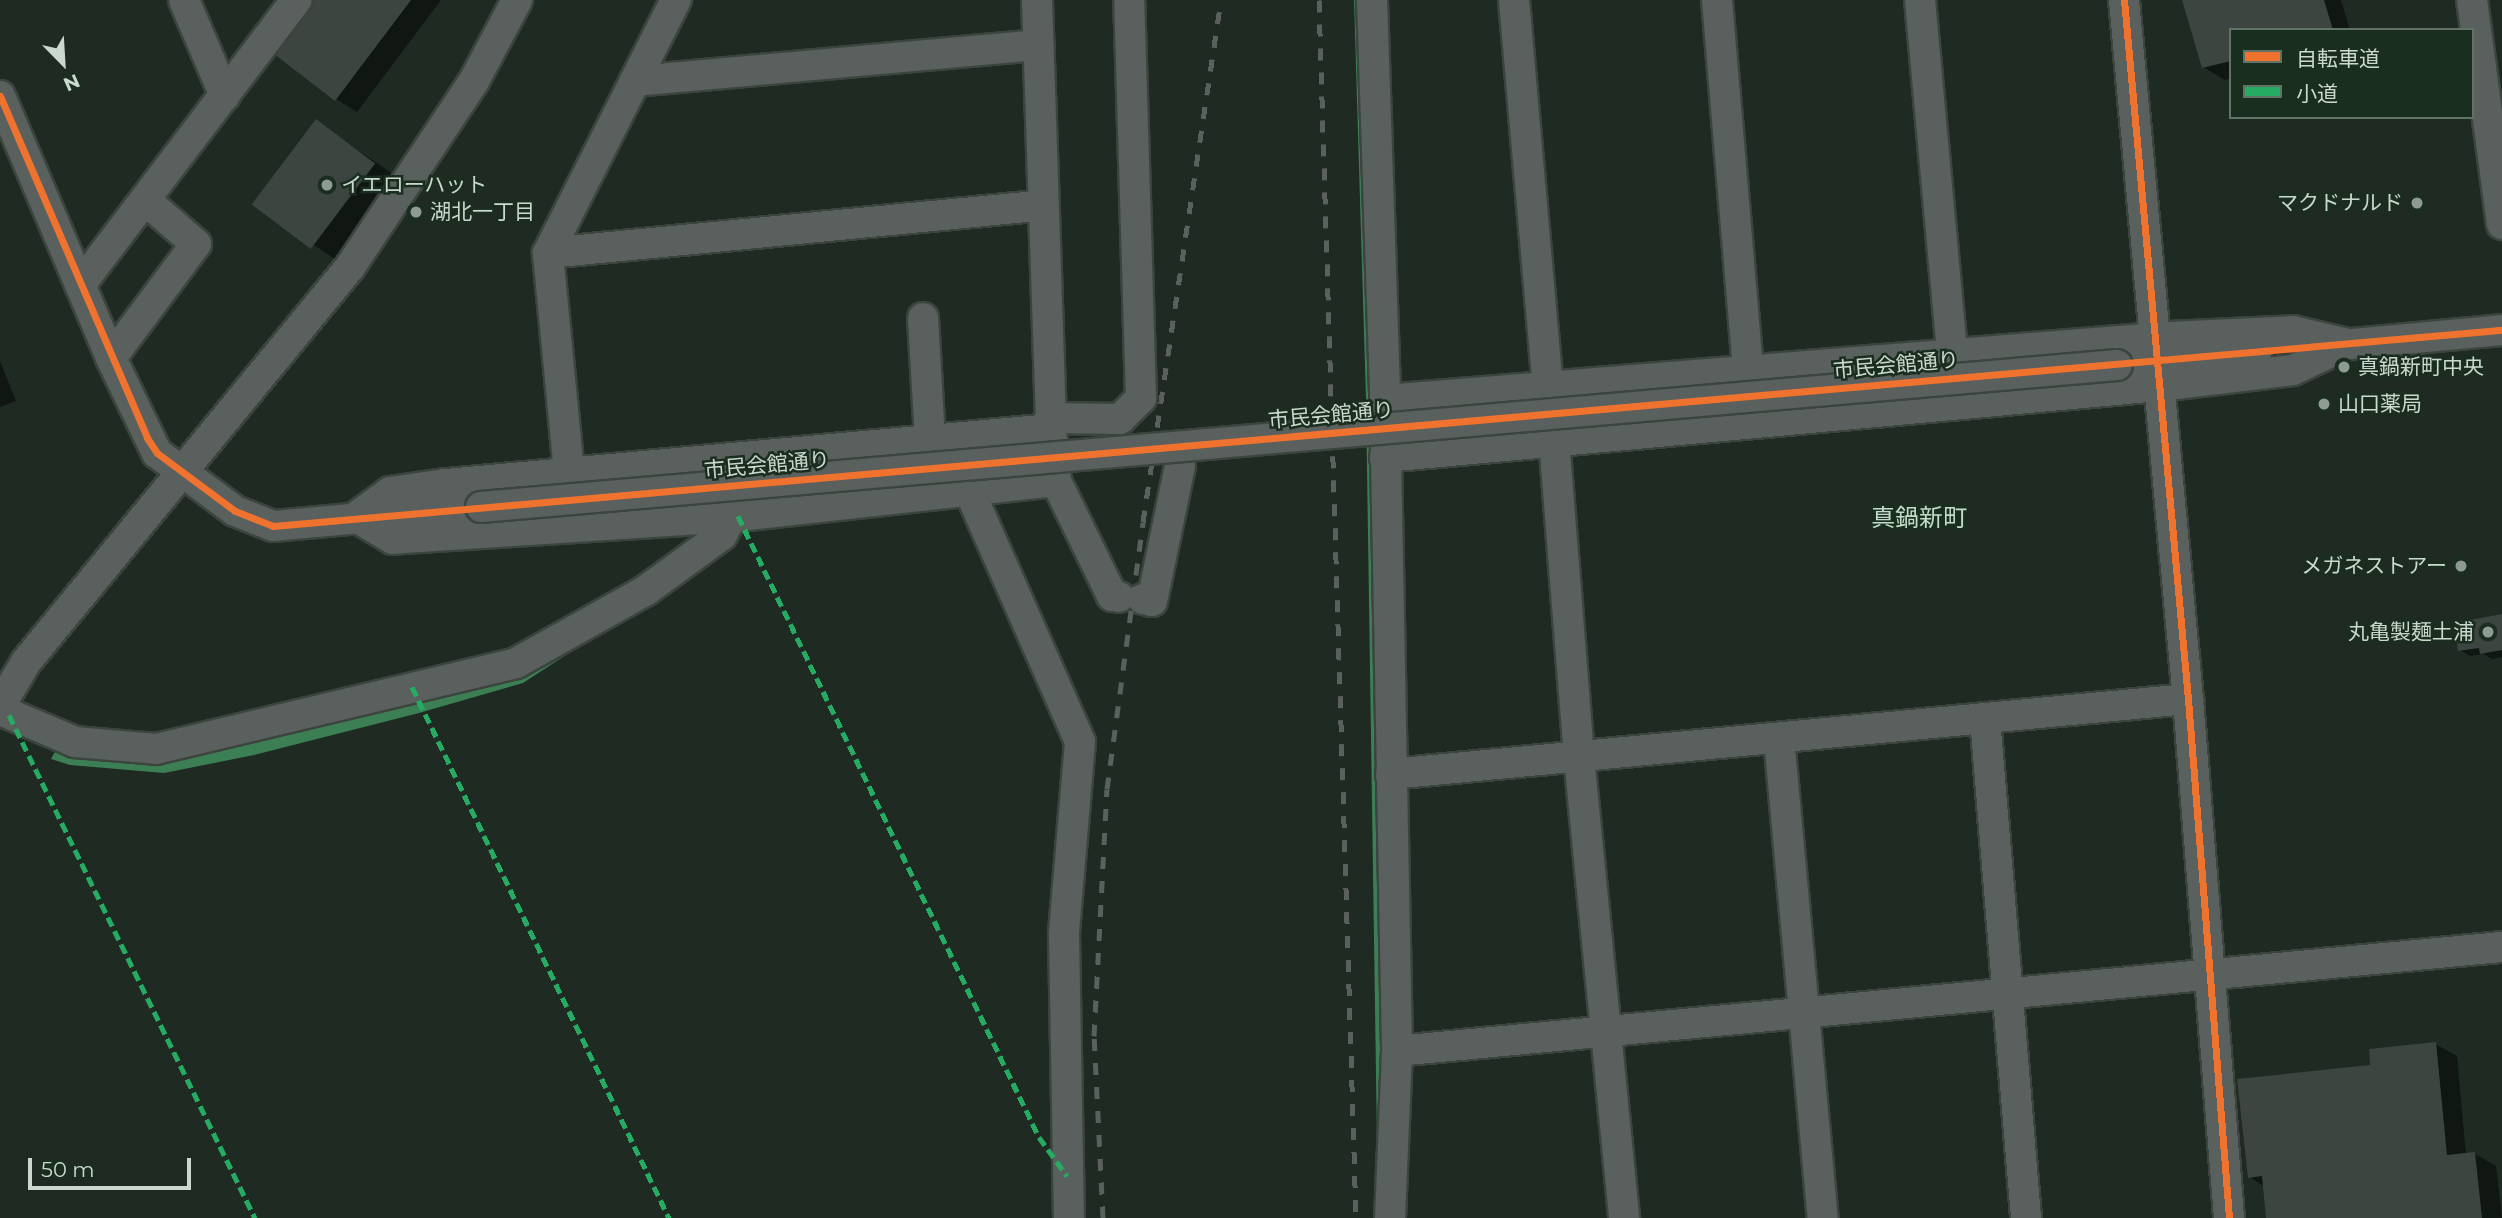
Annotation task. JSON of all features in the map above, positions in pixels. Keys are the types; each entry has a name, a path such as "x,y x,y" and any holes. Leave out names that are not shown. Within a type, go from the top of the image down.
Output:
{"street":[{"path":"184,0 225,96"},
{"path":"517,0 474,81 350,267 26,662 0,708 75,742 156,749 516,663 645,591 722,535 731,517"},
{"path":"569,472 548,253 676,0"},
{"path":"1037,0 1042,205 1051,424 1056,481 1112,596 1152,601 1180,466"},
{"path":"1056,481 731,517 393,539 356,517 390,492 569,472 930,441 1051,424 1120,419 1141,398 1129,0"},
{"path":"1372,0 1385,400 1396,1051 1390,1218"},
{"path":"1514,0 1548,387"},
{"path":"1717,0 1748,372"},
{"path":"1920,0 1952,355"},
{"path":"2124,0 2188,699 2229,1218"},
{"path":"2472,0 2502,224"},
{"path":"80,285 225,96 291,3"},
{"path":"635,81 1038,45"},
{"name":"市民会館通り","path":"0,96 147,438 157,453 235,511 273,526 2502,330"},
{"path":"111,358 196,244 145,200"},
{"path":"548,253 1042,205"},
{"path":"923,318 930,441"},
{"path":"1385,400 1952,355 2156,362"},
{"path":"1385,457 1554,439 2156,362"},
{"path":"1554,439 1579,757 1608,1030 1624,1218"},
{"path":"969,490 1080,742 1065,934 1069,1218"},
{"path":"0,684 26,662"},
{"path":"1391,775 2188,699"},
{"path":"1985,718 2026,1218"},
{"path":"1779,738 1823,1218"},
{"path":"1396,1051 2502,947"}],"shaded area":[{"path":"1354,0 1366,0 1388,1143 1377,1143 1366,399"},
{"path":"638,608 523,683 419,713 254,755 164,773 70,765 51,759 57,748 165,760 414,704"}],"building":[{"path":"314,0 411,0 335,101 274,54"},
{"path":"2182,0 2324,0 2332,28 2229,28 2229,61 2202,68"},
{"path":"316,119 375,164 311,249 252,204"},
{"path":"2502,614 2502,650 2480,654 2479,648 2458,651 2454,623"},
{"path":"2436,1042 2447,1155 2475,1152 2482,1218 2266,1218 2262,1176 2248,1178 2237,1079 2370,1065 2369,1049"}],"railway":[{"path":"1103,1218 1094,1036 1107,789 1143,522 1221,0"},
{"path":"1319,0 1356,1218"}],"marked path":[{"path":"738,516 1039,1137 1067,1176"},
{"path":"412,687 669,1218"},
{"path":"9,715 255,1218"}],"cycle path":[{"path":"2124,0 2188,699 2229,1218"},
{"path":"0,96 147,438 157,453 235,511 273,526 2502,330"}],"place":[{"name":"イエローハット","path":"327,185"},
{"name":"マクドナルド","path":"2417,203"},
{"name":"湖北一丁目","path":"416,212"},
{"name":"真鍋新町中央","path":"2344,367"},
{"name":"山口薬局","path":"2324,404"},
{"name":"メガネストアー","path":"2461,566"},
{"name":"丸亀製麺土浦","path":"2488,632"}],"district":[{"name":"真鍋新町","path":"1919,518"}]}
